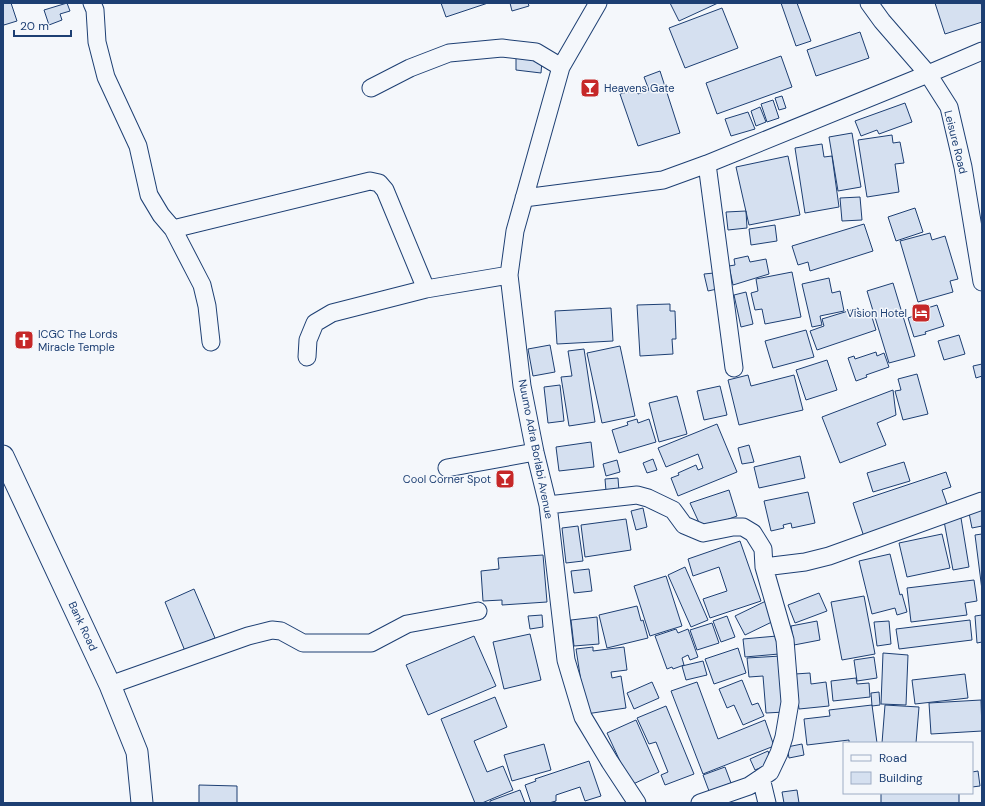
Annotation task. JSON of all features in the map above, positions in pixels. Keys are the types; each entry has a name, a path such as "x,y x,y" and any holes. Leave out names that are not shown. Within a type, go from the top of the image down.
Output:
{"street":[{"path":"92,3 97,42 106,77 138,146 149,195 161,215 174,229 202,285 207,306 211,342"},
{"name":"Nuumo Adra Borlabi Avenue","path":"598,3 561,67 515,230 509,275 522,386 535,452 548,505 566,660 583,717 637,803"},
{"name":"Leisure Road","path":"869,3 882,21 928,74 949,107 963,167 982,282"},
{"path":"371,88 410,68 449,53 502,48 536,52 561,67"},
{"path":"524,198 663,180 707,164 982,51"},
{"path":"707,164 734,368"},
{"path":"174,229 370,181 378,183 385,190 426,289"},
{"path":"307,357 308,340 315,323 332,313 426,289 509,275"},
{"path":"447,468 535,452"},
{"name":"Bank Road","path":"3,456 110,685 137,752 142,803"},
{"path":"548,505 637,495 648,498 673,510 684,525 703,533 733,527 743,527 753,533 763,549 764,567 785,640 790,702 780,753 770,772 749,786 700,803"},
{"path":"764,567 805,562 829,556 982,501"},
{"path":"110,685 248,636 272,630 281,631 303,643 371,643 407,624 478,611"},
{"path":"761,778 767,803"}],"building":[{"path":"3,3 11,3 17,21 4,25"},
{"path":"67,3 70,11 60,14 62,20 49,25 44,10"},
{"path":"441,3 488,3 446,17"},
{"path":"510,3 528,3 529,6 512,11"},
{"path":"670,3 718,3 679,21"},
{"path":"781,3 797,3 811,41 796,46"},
{"path":"935,3 981,3 982,22 945,34"},
{"path":"722,8 738,48 685,68 669,28"},
{"path":"860,32 869,58 816,76 807,50"},
{"path":"781,56 792,87 717,114 706,83"},
{"path":"516,58 542,61 541,73 516,70"},
{"path":"660,71 680,133 638,146 620,94 635,90 638,94 649,90 644,77"},
{"path":"782,96 786,108 779,110 775,98"},
{"path":"773,100 779,118 767,122 761,104"},
{"path":"905,103 912,122 879,134 877,130 861,136 855,121"},
{"path":"760,107 766,122 756,126 751,111"},
{"path":"748,112 755,129 731,136 725,119"},
{"path":"852,133 861,187 838,191 829,137"},
{"path":"892,135 893,143 900,142 904,163 895,164 899,192 867,197 858,140"},
{"path":"822,144 824,157 832,156 839,207 805,213 795,148"},
{"path":"788,156 800,215 749,225 736,167"},
{"path":"860,197 862,220 842,221 840,198"},
{"path":"915,208 923,232 896,241 888,217"},
{"path":"746,211 747,228 728,230 726,212"},
{"path":"864,224 873,251 810,271 808,262 798,265 792,246"},
{"path":"775,225 777,241 751,245 749,229"},
{"path":"930,233 932,240 945,236 958,279 950,281 953,292 918,302 900,241"},
{"path":"748,256 750,262 766,259 769,274 733,285 729,266 735,265 734,259"},
{"path":"792,272 801,317 765,324 762,309 755,310 751,293 758,291 756,279"},
{"path":"714,273 717,289 708,291 704,274"},
{"path":"829,278 832,293 840,291 844,311 820,316 822,325 812,327 802,284"},
{"path":"893,283 915,356 889,363 867,291"},
{"path":"746,292 753,324 741,327 734,295"},
{"path":"670,304 670,311 675,311 676,339 672,339 673,354 640,356 637,305"},
{"path":"937,305 944,326 925,332 926,334 914,337 908,318 922,313 921,310"},
{"path":"611,308 613,341 557,344 555,311"},
{"path":"858,308 860,314 870,311 876,330 817,350 810,331 824,326 822,319"},
{"path":"806,330 814,357 773,368 765,341"},
{"path":"959,335 965,354 944,360 938,341"},
{"path":"550,345 555,372 533,376 528,349"},
{"path":"620,346 635,416 602,423 587,353"},
{"path":"584,349 595,422 569,426 561,377 572,376 568,351"},
{"path":"876,352 877,356 884,353 889,367 866,375 867,377 856,381 848,358 854,356 855,359"},
{"path":"827,360 837,390 806,400 796,370"},
{"path":"982,364 982,376 976,378 973,366"},
{"path":"917,374 928,414 903,420 895,391 901,390 898,379"},
{"path":"748,375 751,386 794,375 803,410 739,425 728,380"},
{"path":"560,385 564,421 548,423 544,387"},
{"path":"720,386 727,415 704,420 697,391"},
{"path":"893,390 896,415 877,423 886,445 840,463 822,417"},
{"path":"677,396 687,434 659,442 649,403"},
{"path":"637,419 638,423 649,419 656,442 619,453 612,430 628,425 627,422"},
{"path":"717,424 737,472 678,496 671,478 679,475 678,473 696,465 698,470 703,468 698,454 666,467 658,448"},
{"path":"591,442 594,467 559,471 556,447"},
{"path":"749,445 754,462 742,464 738,448"},
{"path":"800,456 805,478 759,488 754,467"},
{"path":"653,459 657,470 647,473 643,463"},
{"path":"617,460 620,472 606,476 603,464"},
{"path":"904,462 910,481 873,492 867,473"},
{"path":"946,472 951,487 942,490 949,510 864,537 853,503"},
{"path":"618,478 619,491 606,491 605,479"},
{"path":"729,490 737,516 702,529 690,503"},
{"path":"808,492 815,523 792,528 791,523 783,525 784,528 771,531 764,501"},
{"path":"982,505 982,526 972,528 968,508"},
{"path":"643,508 647,527 636,530 631,511"},
{"path":"961,518 969,567 953,570 944,521"},
{"path":"626,519 631,550 585,557 581,525"},
{"path":"578,526 583,561 566,563 562,528"},
{"path":"942,534 950,568 907,577 899,543"},
{"path":"982,534 982,590 975,535"},
{"path":"740,541 761,601 710,618 703,599 727,591 719,567 693,576 688,559"},
{"path":"890,554 900,595 902,594 907,612 897,615 895,608 872,614 859,561"},
{"path":"543,555 547,602 502,605 502,600 483,601 481,571 499,569 498,558"},
{"path":"685,567 708,620 691,627 668,575"},
{"path":"589,569 592,591 574,593 571,571"},
{"path":"666,576 682,626 650,636 634,586"},
{"path":"974,580 977,601 965,603 967,615 911,622 907,588"},
{"path":"194,589 215,638 185,651 165,602"},
{"path":"819,593 827,611 795,623 788,605"},
{"path":"864,596 875,654 842,660 831,602"},
{"path":"768,600 778,619 745,635 735,616"},
{"path":"637,606 648,638 607,648 599,615"},
{"path":"542,615 543,627 530,629 528,616"},
{"path":"982,615 982,642 977,643 975,616"},
{"path":"727,616 735,637 721,642 713,621"},
{"path":"597,617 599,644 574,646 571,620"},
{"path":"970,620 972,640 899,649 896,629"},
{"path":"817,621 820,640 794,645 791,626"},
{"path":"889,621 891,644 877,646 874,622"},
{"path":"712,623 719,643 697,650 690,630"},
{"path":"676,629 678,633 688,629 698,657 690,660 688,655 682,658 684,665 673,669 672,667 667,669 655,636"},
{"path":"530,634 541,680 504,689 493,642"},
{"path":"474,636 496,686 428,715 406,665"},
{"path":"777,636 779,654 745,657 743,639"},
{"path":"593,647 593,651 624,647 627,670 611,672 612,678 621,676 626,708 586,714 576,649"},
{"path":"738,648 746,673 714,684 705,659"},
{"path":"883,653 908,655 906,705 881,704"},
{"path":"781,656 785,712 766,713 763,676 749,677 747,658"},
{"path":"874,657 877,678 857,681 854,660"},
{"path":"703,661 707,675 686,680 682,666"},
{"path":"810,673 811,684 826,682 829,706 799,709 795,674"},
{"path":"965,674 968,698 915,704 912,680"},
{"path":"856,678 857,684 869,683 870,697 833,701 831,681"},
{"path":"742,680 752,705 758,703 764,716 743,725 734,705 727,708 719,689"},
{"path":"652,682 659,698 634,709 627,693"},
{"path":"697,682 718,739 765,720 774,746 703,774 671,691"},
{"path":"879,692 880,705 872,706 871,693"},
{"path":"495,697 507,727 474,741 487,772 503,766 513,790 482,803 475,803 441,719"},
{"path":"981,700 982,731 931,734 929,703"},
{"path":"872,705 877,742 849,742 849,740 807,745 804,719 830,716 829,710"},
{"path":"885,705 919,707 916,742 882,742"},
{"path":"666,706 694,774 665,785 661,775 668,772 656,742 649,744 637,718"},
{"path":"636,720 659,772 631,785 607,733"},
{"path":"544,744 551,770 512,781 504,755"},
{"path":"802,744 804,755 789,758 787,747"},
{"path":"768,751 772,763 755,770 750,759"},
{"path":"589,761 601,796 585,801 580,787 556,795 556,801 549,803 531,803 525,785 536,781 535,779"},
{"path":"725,767 731,783 709,791 703,775"},
{"path":"978,771 980,786 973,787 973,772"},
{"path":"199,785 237,786 237,803 199,803"},
{"path":"520,790 525,803 490,803 490,801"},
{"path":"797,790 799,803 784,803 782,792"},
{"path":"881,794 959,794 959,803 881,803"}],"place":[{"name":"Heavens Gate","path":"590,88"},
{"name":"Vision Hotel","path":"921,313"},
{"name":"ICGC The Lords Miracle Temple","path":"24,340"},
{"name":"Cool Corner Spot","path":"505,479"}]}
